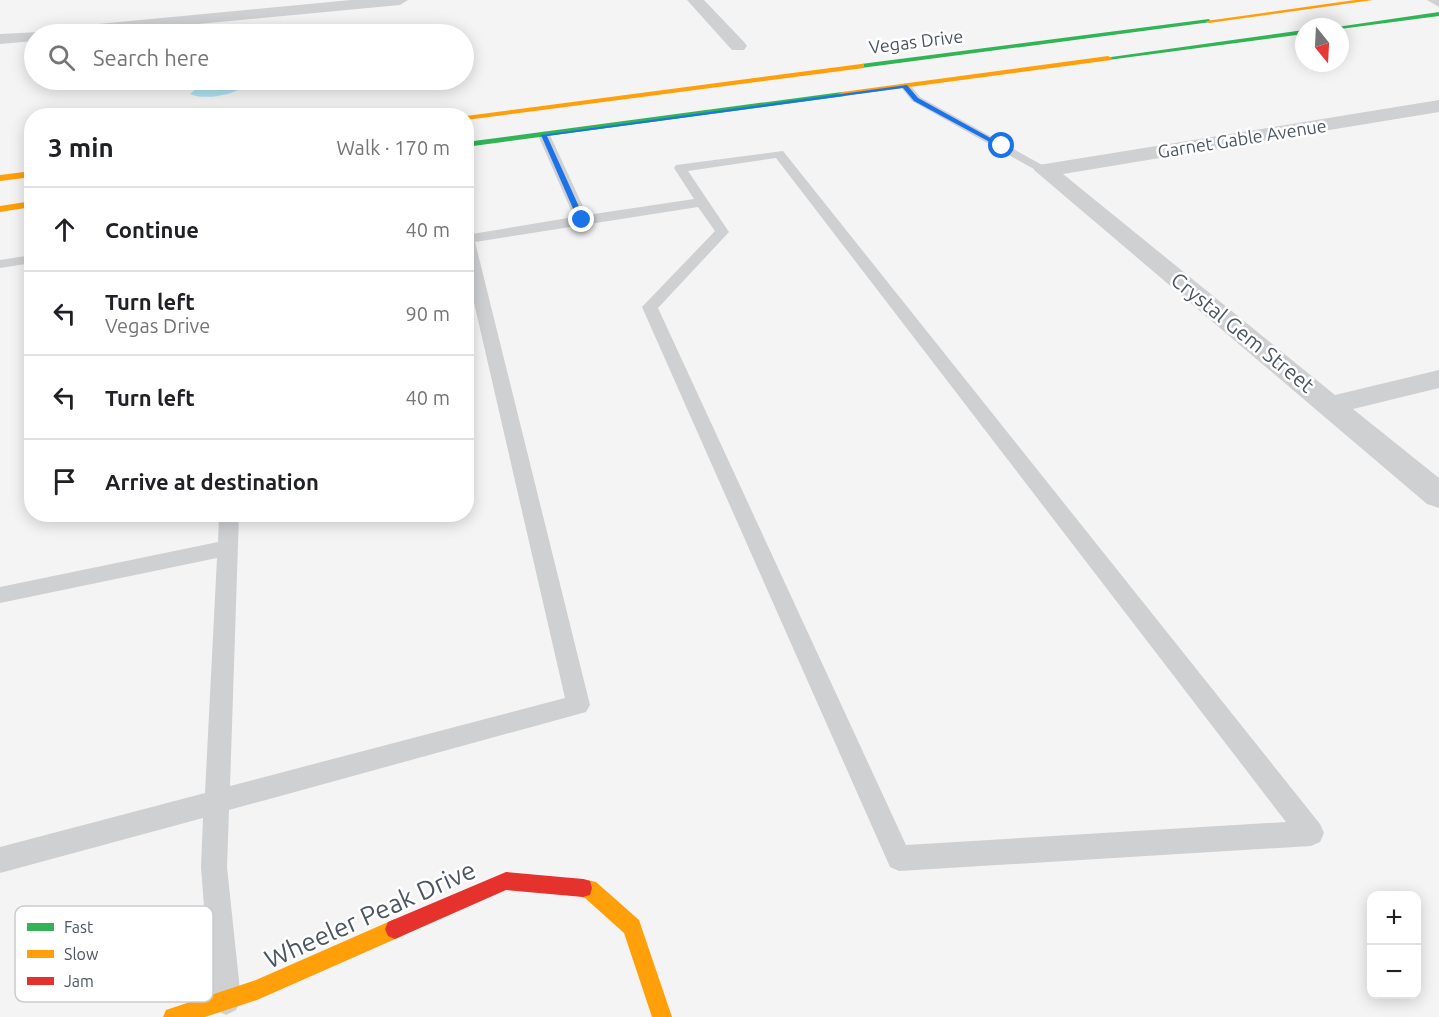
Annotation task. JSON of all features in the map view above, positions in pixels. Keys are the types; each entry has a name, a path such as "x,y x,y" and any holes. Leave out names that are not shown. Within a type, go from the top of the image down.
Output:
{"main road":[{"name":"Vegas Drive","path":"474,116 1370,0"},
{"path":"1349,26 1439,14"},
{"path":"474,144 1295,33"},
{"path":"531,109 544,135"},
{"path":"0,178 24,175"},
{"path":"0,208 24,205"},
{"name":"Wheeler Peak Drive","path":"173,1017 257,990 506,881 589,889 632,927 662,1017"}],"street":[{"path":"150,24 400,0"},
{"path":"695,0 738,46"},
{"path":"0,39 24,37"},
{"name":"Garnet Gable Avenue","path":"1045,170 1439,106"},
{"name":"Crystal Gem Street","path":"1045,170 1439,496"},
{"path":"1331,405 1439,379"}],"lane":[{"path":"905,86 916,99 1045,170"},
{"path":"544,135 582,220"},
{"path":"779,154 1311,833 899,858 650,307 722,232 702,202 680,168 779,154"},
{"path":"474,237 702,202"},
{"path":"0,264 24,260"},
{"path":"0,860 578,705 474,267"},
{"path":"226,1000 214,867 229,522"},
{"path":"0,595 227,548"}],"water":[{"path":"195,90 238,90 217,96 202,97 190,94"}],"traffic: fast":[{"path":"1349,26 1439,14"},
{"path":"861,66 1209,21"},
{"path":"1108,58 1295,33"},
{"path":"474,144 842,94"}],"traffic: slow":[{"path":"1209,21 1370,0"},
{"path":"842,94 1108,58"},
{"path":"474,117 861,66"},
{"path":"0,178 24,175"},
{"path":"0,209 24,205"},
{"path":"583,888 589,889 632,927 662,1017"},
{"path":"173,1017 257,990 395,929"}],"traffic: jam":[{"path":"395,929 506,881 583,888"}],"route":[{"path":"582,220 544,135 905,86 916,99 1002,146"}]}
